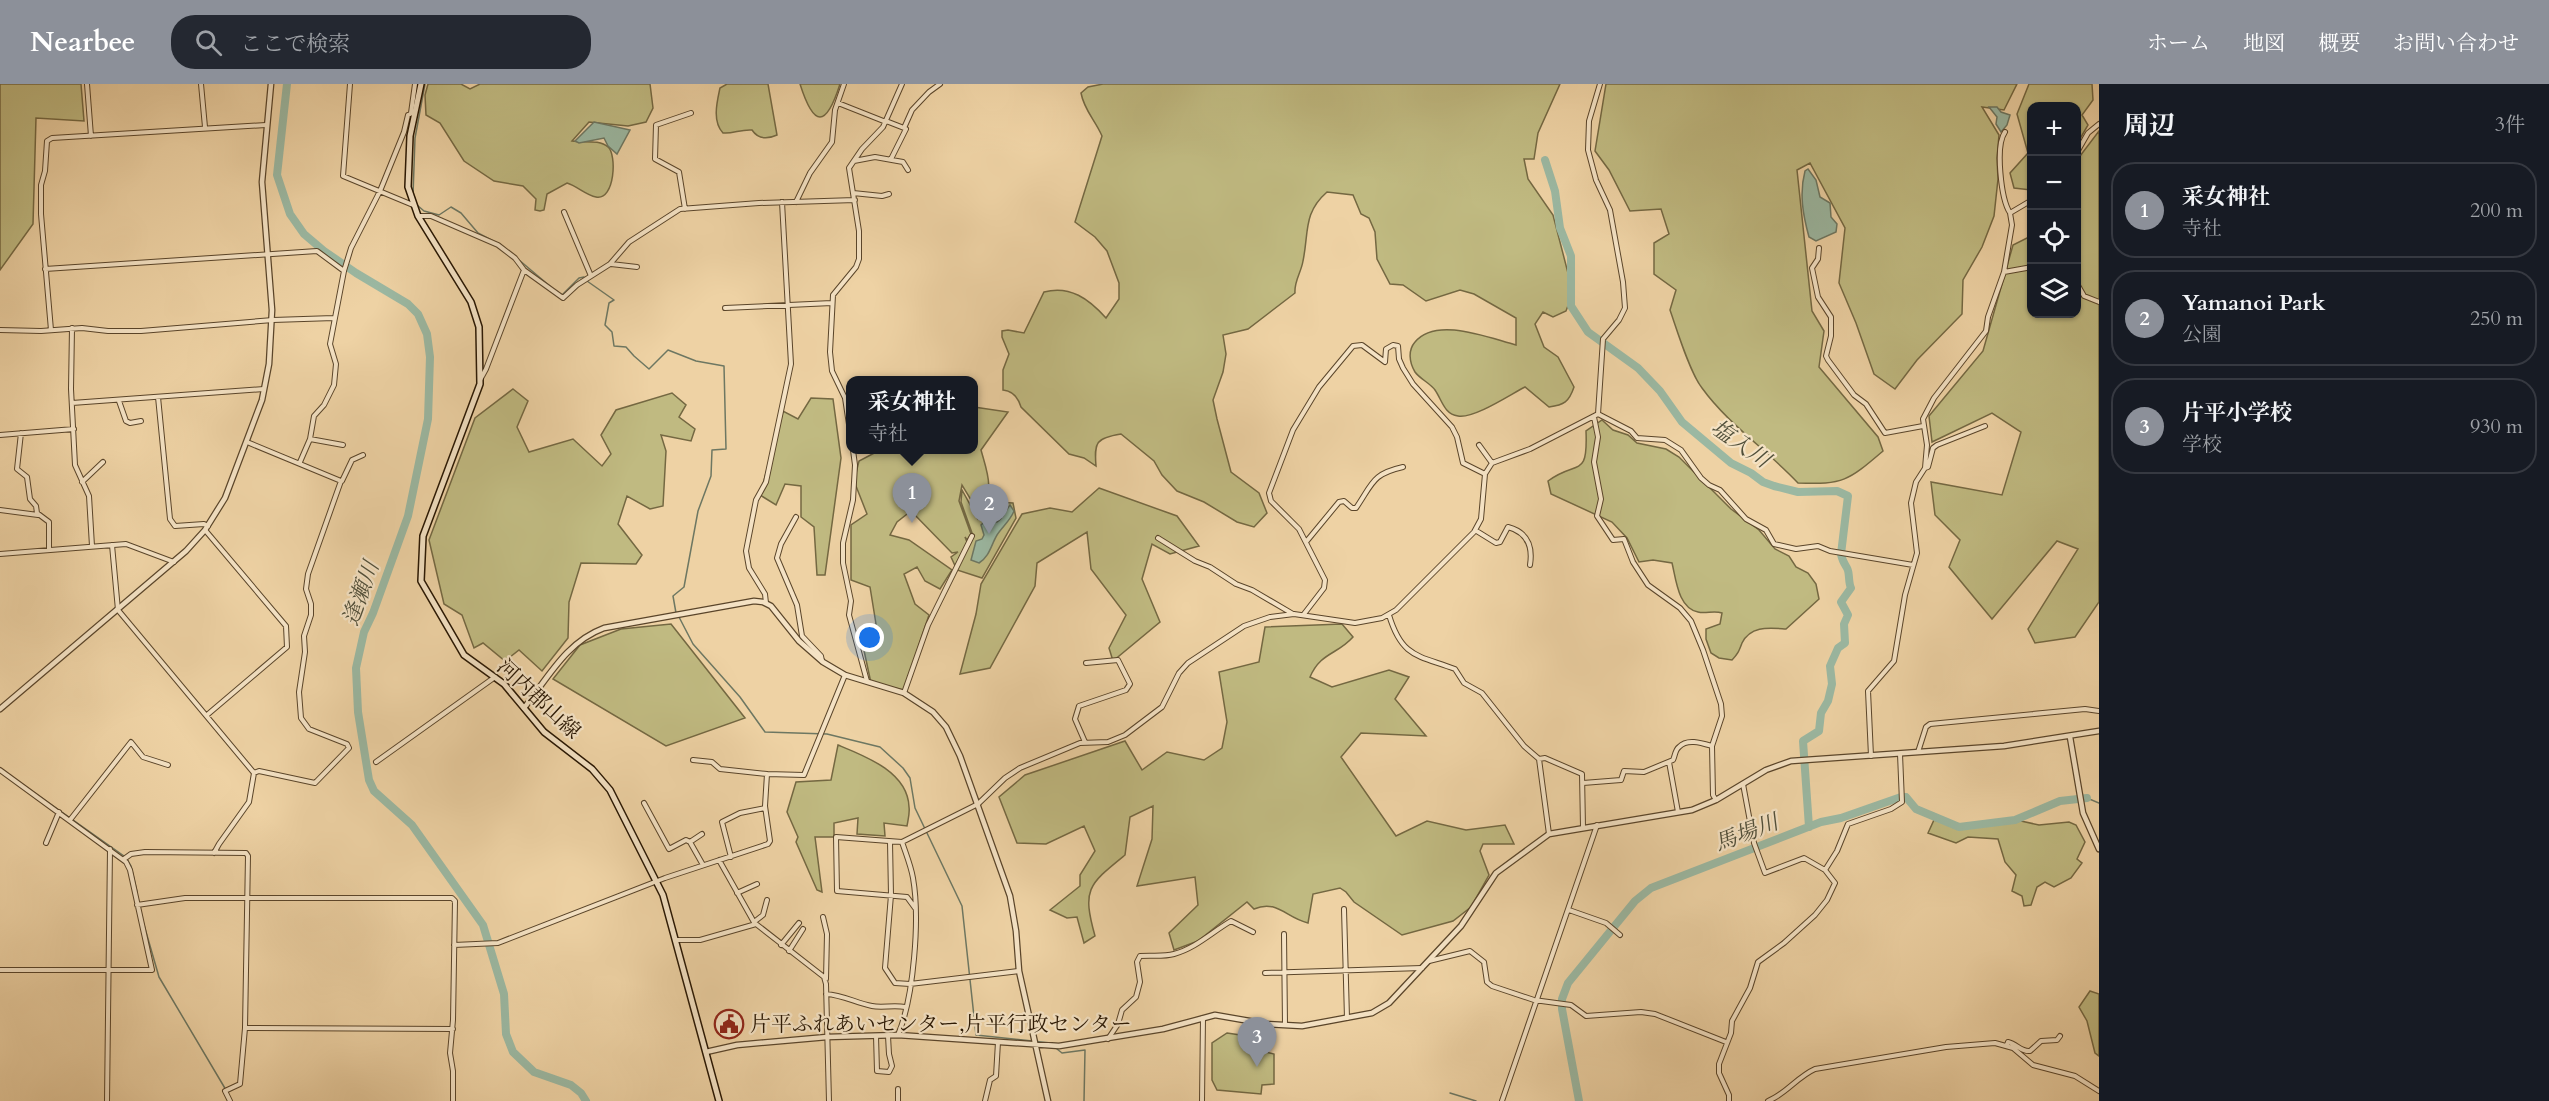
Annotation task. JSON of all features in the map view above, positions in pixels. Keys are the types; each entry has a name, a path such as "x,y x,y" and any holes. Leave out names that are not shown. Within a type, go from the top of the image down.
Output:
{"main road":[{"name":"河内郡山線","path":"421,84 412,113 408,186 418,216 471,302 477,316 480,380 423,536 421,581 457,647 468,659 510,690 544,732 602,778 658,882 677,940 719,1101"}],"street":[{"path":"87,84 91,136"},
{"path":"201,84 205,127"},
{"path":"0,709 174,562 206,528 225,498 247,442 264,389 272,345 273,320 262,182 271,84"},
{"path":"350,84 343,176 413,205"},
{"path":"300,462 310,439 314,416 324,405 334,385 336,364 330,344 349,254 380,191 404,132 408,115 412,113 415,84"},
{"path":"795,203 810,173 832,142 835,114 844,84"},
{"path":"846,405 830,363 834,292 852,272 859,259 860,239 849,170 854,161 881,131 902,84"},
{"path":"838,103 905,128 912,110 940,84"},
{"path":"1600,84 1589,121 1588,150 1596,180 1610,210 1623,282 1625,308 1619,320 1603,339 1596,416 1598,437 1594,462 1600,499 1597,516 1613,540 1624,539 1633,562 1648,585 1680,608 1694,626 1720,704 1721,723 1712,746 1713,795 1716,800"},
{"path":"685,209 679,172 655,159 656,125 691,113"},
{"path":"51,330 41,193 47,141 266,124"},
{"path":"2081,145 2088,133 2099,124"},
{"path":"891,159 906,129"},
{"path":"1925,468 1927,445 1923,426 1926,411 1986,331 1988,317 2004,272 2012,225 2003,197 2001,170 2001,142 2006,132"},
{"path":"854,161 872,157 891,159 903,162 908,170"},
{"path":"854,193 882,196 889,194"},
{"path":"418,216 431,216 490,241 511,254 524,270 563,298 610,264 629,242 675,212 685,209 782,202 855,200"},
{"path":"782,202 790,372 764,486 753,510 746,551 750,568 764,591 766,603 778,614 799,641 822,661 845,675 904,693 921,702 946,727 960,756 1010,896 1019,971 1048,1101"},
{"path":"2010,213 2027,202"},
{"path":"564,212 591,276"},
{"path":"1818,248 1818,259 1812,268 1818,297 1831,317 1831,336 1826,356 1828,360 1854,395 1866,404 1885,433 1923,426"},
{"path":"45,269 319,251 344,271"},
{"path":"610,264 637,267"},
{"path":"2004,272 2027,268"},
{"path":"480,380 524,270"},
{"path":"2081,291 2084,296 2099,302"},
{"path":"725,308 832,303"},
{"path":"0,330 72,328 130,331 273,320 334,318"},
{"path":"72,328 75,465 89,496 92,546"},
{"path":"1304,614 1324,588 1325,582 1299,529 1271,501 1269,493 1293,430 1319,387 1355,345 1362,345 1385,362 1385,351 1389,346 1398,346 1399,359 1403,368 1456,434 1463,463 1485,474"},
{"path":"72,403 264,389"},
{"path":"158,397 170,519 176,526 204,524 286,626 287,647 207,715"},
{"path":"119,401 126,421 130,423 141,421"},
{"path":"915,908 908,898 837,891 836,837 902,842 978,804 1011,772 1085,742 1111,741 1142,724 1162,707 1182,669 1193,658 1233,631 1261,620 1294,614 1356,623 1374,621 1389,615 1475,530 1481,519 1485,474 1492,463 1530,449 1596,416 1631,431 1637,438 1665,440 1681,450 1701,478 1720,490 1746,519 1766,531 1774,544 1796,549 1818,546 1830,551 1913,565"},
{"path":"1871,756 1868,691 1894,661 1905,595 1917,545 1911,514 1911,494 1925,468 1928,467 1933,448 1985,426"},
{"path":"0,435 74,429"},
{"path":"21,433 16,469 27,477 30,499 36,506 38,515"},
{"path":"310,439 343,445"},
{"path":"247,442 300,462 341,481"},
{"path":"1479,445 1492,463"},
{"path":"854,454 853,500 843,543 843,563 851,600 849,615 867,681"},
{"path":"254,773 259,771 315,783 349,749 347,744 309,729 302,723 299,705 305,652 304,636 311,615 311,604 306,589 308,574 341,481 352,460 363,455"},
{"path":"82,482 103,462"},
{"path":"1306,542 1339,502 1344,501 1352,508 1356,508 1376,477 1383,472 1403,466"},
{"path":"0,510 46,518 49,522 49,549"},
{"path":"796,517 781,544 777,558 797,605 802,636 821,656 822,661"},
{"path":"1475,530 1496,543 1500,542 1508,527 1523,535 1531,546 1530,565"},
{"path":"904,693 928,625 972,536"},
{"path":"1158,538 1236,584 1252,590 1294,614"},
{"path":"0,554 128,544 174,562"},
{"path":"112,545 118,610 254,773 249,802 214,853"},
{"path":"524,708 544,683 553,667 588,634 604,628 744,602 766,603"},
{"path":"1389,615 1398,639 1407,650 1442,666 1455,669 1465,684 1482,693 1524,746 1539,759 1549,834"},
{"path":"1085,742 1074,718 1079,706 1126,690 1130,684 1118,660 1086,663"},
{"path":"693,760 713,762 720,769 804,775 845,675"},
{"path":"376,762 495,677"},
{"path":"1918,752 1926,727 1930,724 2090,708 2099,711"},
{"path":"706,1052 737,1046 827,1037 898,1035 1035,1046 1069,1045 1163,1029 1223,1015 1285,1026 1302,1026 1347,1018 1380,1010 1423,968 1467,919 1486,885 1496,873 1549,834 1692,810 1716,800 1766,770 1791,761 2004,746 2099,731"},
{"path":"2070,737 2083,813 2099,849"},
{"path":"70,820 131,742 143,757 168,765"},
{"path":"1583,783 1621,780 1624,771 1644,772 1673,760 1676,750 1682,744 1695,742 1712,746"},
{"path":"1825,870 1837,851 1848,824 1891,809 1902,802 1900,754"},
{"path":"1539,759 1545,758 1581,772 1583,827"},
{"path":"1669,762 1678,812"},
{"path":"0,771 124,859 130,870 152,970 0,970"},
{"path":"454,945 498,943 703,865 769,843 765,808 767,774"},
{"path":"1729,1101 1729,1095 1719,1073 1719,1060 1731,1033 1732,1021 1754,981 1758,962 1784,943 1827,900 1834,883 1825,870 1807,858 1802,858 1767,874 1763,870 1754,843 1743,784"},
{"path":"644,802 669,849 686,840 690,842 703,865"},
{"path":"730,857 722,822 740,813 765,808"},
{"path":"46,843 59,812"},
{"path":"1502,1101 1597,825"},
{"path":"690,842 702,834"},
{"path":"890,842 891,895 886,972 895,983 910,984 1019,971"},
{"path":"898,1035 910,984 915,908 913,876 902,842"},
{"path":"107,1101 110,849"},
{"path":"124,859 131,854 145,852 247,854 245,1028 240,1084 225,1091 230,1101"},
{"path":"718,860 754,923 825,979"},
{"path":"737,893 757,884"},
{"path":"137,905 185,898 451,897 454,901 453,1029 450,1053 453,1071 453,1101"},
{"path":"677,940 706,939 754,923 763,915 767,900"},
{"path":"1344,909 1347,1018"},
{"path":"1569,910 1606,923 1620,935"},
{"path":"823,917 828,933 825,979 829,1101"},
{"path":"1108,1039 1118,1024 1122,1010 1136,997 1140,982 1137,962 1140,956 1170,955 1181,951 1220,930 1231,921 1253,932"},
{"path":"781,945 799,923"},
{"path":"789,951 803,929"},
{"path":"1284,934 1285,1026"},
{"path":"1429,961 1470,951 1484,962 1487,982 1490,984 1537,1000 1567,1005 1589,1017 1641,1012 1655,1014 1726,1042"},
{"path":"1265,974 1346,969 1423,968"},
{"path":"826,994 842,996 873,1007 889,1005 905,1007"},
{"path":"1202,1101 1203,1018"},
{"path":"245,1028 453,1029"},
{"path":"876,1036 877,1071 880,1073 890,1071 892,1066 888,1036"},
{"path":"2007,1045 2011,1043 2023,1051 2030,1051 2041,1041 2057,1040 2060,1036"},
{"path":"985,1101 990,1080 996,1076 998,1042"},
{"path":"1768,1101 1783,1093 1803,1075 1815,1069 1958,1046 1995,1043 2007,1045 2033,1065 2075,1076 2099,1091"},
{"path":"898,1089 898,1101"}],"shaded area":[{"path":"0,84 81,84 84,121 36,118 33,224 0,270"},
{"path":"428,84 461,84 470,89 480,84 650,84 653,108 646,122 628,126 589,122 572,141 596,142 608,147 613,158 611,185 602,196 596,197 567,183 547,194 544,210 540,211 535,210 536,199 523,186 494,181 464,161 440,123 426,115 425,95"},
{"path":"727,84 768,84 777,135 763,138 752,130 723,133 716,117 720,88"},
{"path":"800,84 840,84 830,109 820,117 810,109"},
{"path":"1103,84 1560,84 1538,133 1534,159 1524,159 1528,179 1553,215 1568,273 1569,303 1566,311 1553,317 1543,312 1535,324 1544,347 1558,357 1574,387 1568,399 1562,404 1549,407 1525,387 1473,414 1458,416 1449,412 1433,388 1415,372 1411,364 1411,349 1415,342 1424,334 1449,330 1478,334 1516,345 1516,318 1474,294 1460,290 1426,301 1403,285 1390,284 1377,259 1375,232 1369,218 1361,214 1353,195 1327,192 1310,215 1303,261 1295,293 1248,329 1223,335 1226,354 1223,372 1213,400 1231,472 1259,493 1267,513 1254,527 1237,522 1204,502 1177,491 1162,475 1154,461 1121,434 1106,437 1098,443 1096,466 1084,458 1069,454 1021,407 1015,395 1003,390 1003,370 1009,354 1002,331 1024,333 1044,292 1062,290 1071,292 1093,305 1106,318 1119,299 1119,283 1107,251 1095,237 1075,222 1102,136 1081,93 1088,87"},
{"path":"1606,84 2017,84 2004,110 1982,107 1999,135 1998,179 1994,216 1982,247 1963,280 1962,314 1917,360 1895,389 1874,374 1839,283 1845,228 1810,163 1797,170 1812,311 1824,331 1819,367 1878,437 1883,451 1862,469 1845,479 1836,481 1798,483 1712,401 1697,381 1670,310 1676,290 1654,274 1654,243 1669,234 1661,209 1630,211 1609,170 1595,151"},
{"path":"2029,84 2092,84 2093,100 2082,115 2088,125 2081,137 2081,102 2027,102 2027,149 2017,114"},
{"path":"1989,107 1997,107 2001,112 2010,115 2007,125 2001,132 1996,124 1997,117"},
{"path":"594,122 630,130 617,154 608,146 604,138 579,143 575,141"},
{"path":"2099,131 2099,602 2075,637 2035,643 2028,629 2078,549 2057,541 1992,619 1949,567 1960,540 1935,515 1931,482 2002,495 2021,432 1992,413 1932,442 1929,416 1983,351 2013,245 2027,238 2027,318 2081,318 2081,155"},
{"path":"2027,154 2027,190 2014,188 2010,173"},
{"path":"1808,169 1816,180 1820,197 1830,203 1831,217 1837,224 1836,232 1816,241 1809,237 1802,204 1803,180 1805,171"},
{"path":"513,389 528,401 517,427 529,452 573,439 602,466 611,454 601,435 616,410 672,393 686,405 679,417 695,429 691,441 661,435 666,451 663,506 650,509 627,496 618,524 642,555 636,564 581,563 569,602 568,638 542,671 519,650 505,661 483,643 474,648 462,615 444,604 429,540 475,418"},
{"path":"811,398 833,399 841,458 825,575 817,575 814,527 801,517 801,486 785,484 776,505 760,495 783,411 798,419"},
{"path":"978,408 1008,412 981,450 989,482 984,505 979,513 962,485 959,501 971,534 967,540 965,537 967,542 972,533 961,502 962,490 978,519 991,502 1013,503 1016,518 982,578 957,570 951,557 958,552 952,553 911,511 897,522 890,535 909,540 952,570 940,589 925,581 917,567 904,574 915,604 929,615 904,690 871,683 860,632 876,624 870,587 851,580 851,525 867,514 854,481 859,461 872,454 978,454"},
{"path":"1602,420 1613,430 1628,435 1637,443 1666,449 1679,457 1731,509 1759,530 1775,549 1789,556 1796,567 1808,573 1816,584 1819,599 1786,629 1761,629 1750,633 1732,660 1719,658 1711,653 1706,639 1706,629 1720,624 1722,613 1698,612 1686,605 1679,592 1672,563 1653,560 1639,562 1627,538 1612,522 1551,494 1548,481 1583,463 1586,431"},
{"path":"1099,488 1177,516 1199,546 1170,554 1152,544 1142,579 1160,622 1113,661 1109,648 1126,615 1091,569 1087,532 1037,563 1035,586 990,668 960,674 976,614 981,584 1022,514 1050,508 1072,512"},
{"path":"1010,505 1014,511 997,535 986,557 979,563 971,560 976,541 982,539 984,535 981,525 990,517 992,521 997,522"},
{"path":"671,624 745,718 666,746 553,679 580,645 621,629"},
{"path":"1342,624 1353,637 1324,658 1310,677 1332,687 1389,670 1409,677 1395,699 1426,736 1361,733 1341,757 1396,836 1427,821 1466,830 1505,825 1514,844 1483,844 1480,851 1489,875 1471,907 1453,921 1402,935 1354,902 1340,888 1313,894 1308,923 1269,906 1254,909 1247,902 1198,941 1174,950 1169,933 1198,905 1195,877 1137,886 1152,839 1153,806 1130,817 1125,855 1096,881 1091,889 1089,908 1095,936 1084,943 1077,917 1067,918 1050,910 1080,886 1080,875 1095,851 1084,826 1046,844 1017,843 999,797 1025,775 1125,741 1142,770 1167,752 1204,760 1222,748 1227,722 1219,672 1259,662 1265,627"},
{"path":"838,745 872,760 893,775 907,795 909,814 907,826 884,823 885,836 857,834 858,818 834,823 834,837 815,837 822,892 817,890 796,842 798,837 787,812 796,782 831,780"},
{"path":"1934,820 1963,828 2021,821 2039,825 2069,822 2076,825 2085,842 2077,859 2082,863 2071,878 2054,887 2045,882 2037,887 2031,905 2024,906 2022,896 2012,891 2016,875 2005,862 1998,839 1968,837 1956,843 1928,833"},
{"path":"2090,991 2099,994 2099,1056 2095,1053 2087,1021 2079,1007"},
{"path":"1227,1033 1247,1036 1261,1051 1274,1054 1274,1084 1262,1085 1261,1094 1217,1090 1212,1080 1212,1043"}],"waterway":[{"name":"逢瀬川","path":"287,84 277,175 290,214 304,234 324,251 408,304 418,314 427,334 430,357 428,419 408,516 364,632 356,668 358,712 369,780 374,791 412,825 483,925 504,994 506,1034 513,1052 534,1072 571,1085 581,1093 586,1101"},
{"path":"413,195 415,138 425,84"},
{"name":"塩入川","path":"1545,160 1555,191 1560,228 1571,256 1571,306 1588,332 1638,368 1660,391 1682,422 1731,463 1774,486 1798,492 1837,491 1848,496 1841,554 1848,570 1851,588 1841,602 1848,615 1844,624 1845,643 1838,648 1830,666 1832,684 1828,701 1821,713 1819,731 1803,741 1809,827"},
{"path":"417,205 424,211 439,215 451,207 461,213 478,233 495,242"},
{"path":"500,244 551,287"},
{"path":"561,296 579,278 584,277"},
{"path":"587,281 614,300 609,303 605,325 612,332 614,346 626,347 649,369 668,350 696,361 724,366 726,449 712,450 711,476 698,511 684,587 673,596 676,613"},
{"path":"679,617 693,644 740,697 765,732 827,734 880,747 903,768 910,778 915,808 962,906 976,1035 1051,1043"},
{"path":"8,774 124,856"},
{"name":"馬場川","path":"1579,1101 1562,999 1568,983 1635,901 1651,888 1821,822 1841,818 1901,797 1906,797 1916,809 1959,827 2015,820 2060,801 2087,798"},
{"path":"2087,798 2099,803"},
{"path":"127,859 137,892"},
{"path":"142,918 159,977 226,1090"},
{"path":"1057,1049 1062,1053 1085,1050 1084,1101"},
{"path":"1450,1093 1476,1101"}],"place":[{"name":"采女神社","path":"912,523"},
{"name":"Yamanoi Park","path":"989,534"},
{"name":"片平ふれあいセンター,片平行政センター","path":"729,1024"},
{"name":"片平小学校","path":"1257,1067"}]}
